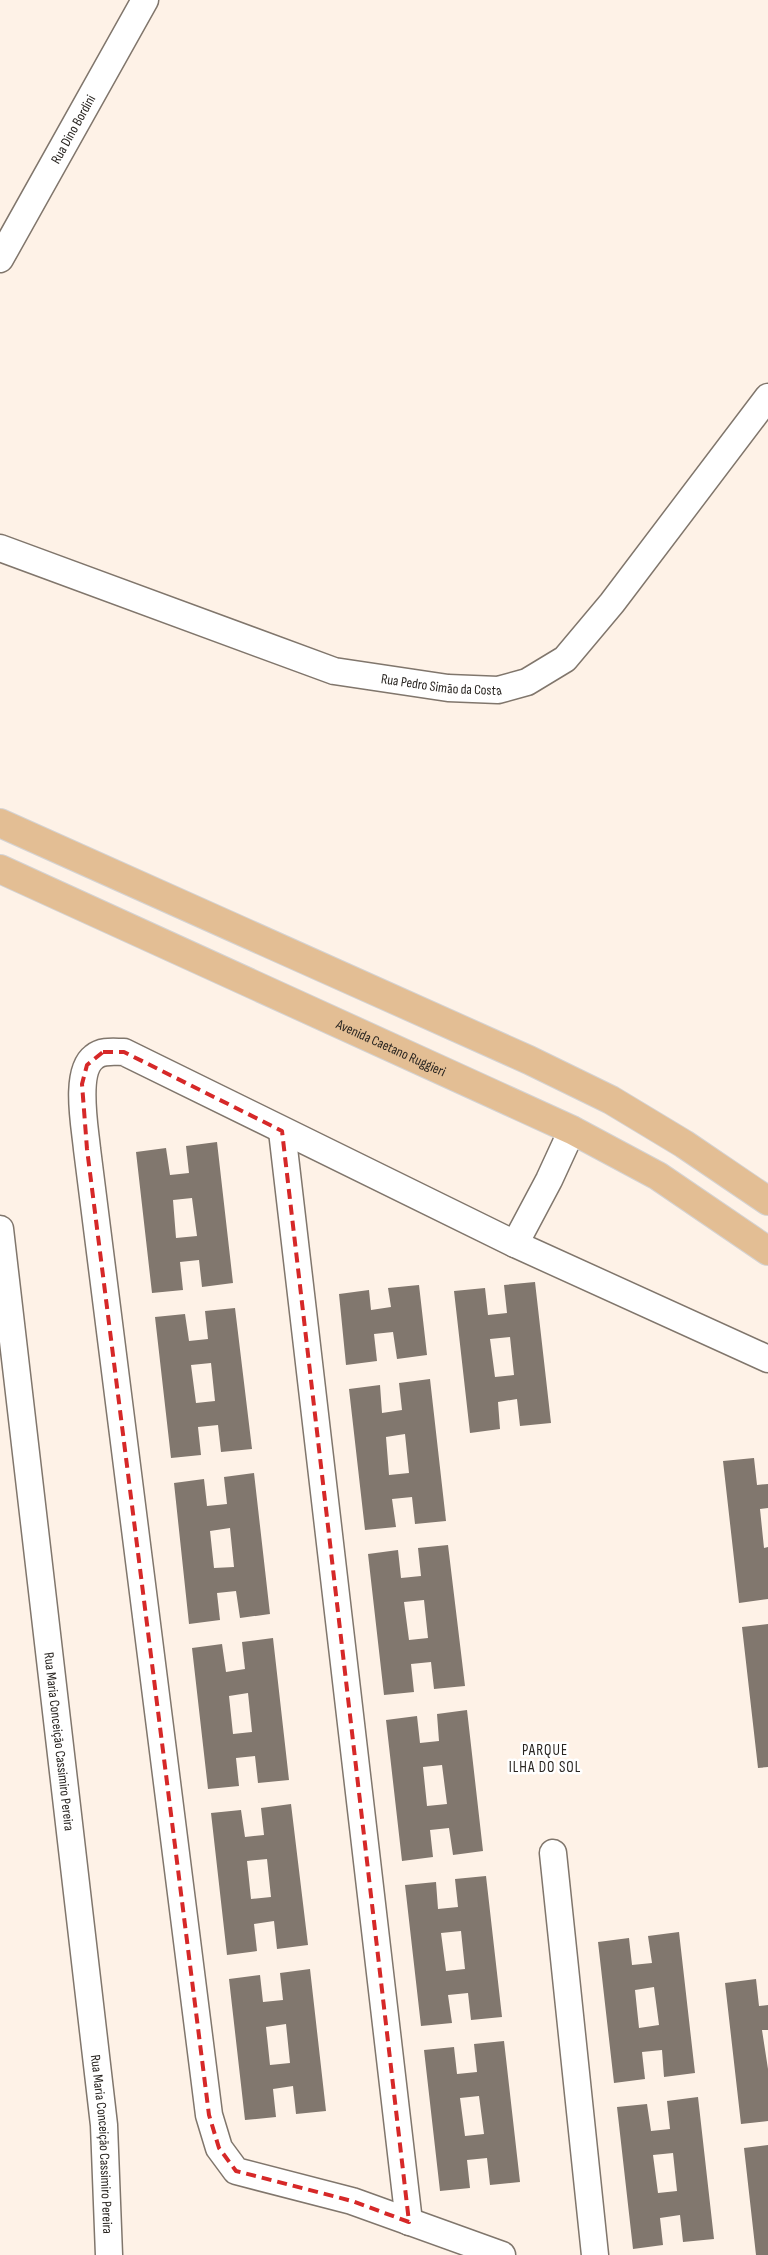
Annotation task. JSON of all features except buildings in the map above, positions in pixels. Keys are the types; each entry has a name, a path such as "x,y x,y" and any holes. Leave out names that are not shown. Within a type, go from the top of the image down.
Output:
{"main road":[{"path":"0,824 529,1060 611,1100 684,1144 768,1201"},
{"name":"Avenida Caetano Ruggieri","path":"0,869 572,1130 658,1176 768,1251"}],"street":[{"name":"Rua Dino Bordini","path":"0,259 145,0"},
{"name":"Rua Pedro Simão da Costa","path":"0,548 334,671 448,688 498,690 527,682 565,659 612,603 768,397"},
{"path":"502,2255 352,2201 236,2171 219,2148 209,2114 87,1149 82,1084 87,1065 93,1057 103,1052 124,1052 515,1244 768,1360"},
{"path":"515,1244 549,1180 572,1130"},
{"path":"282,1131 409,2222"},
{"name":"Rua Maria Conceição Cassimiro Pereira","path":"0,1229 104,2125 109,2255"},
{"path":"553,1853 595,2255"}],"highlighted area":[{"path":"103,1052 124,1052 282,1131 409,2222 352,2201 236,2171 219,2148 209,2115 87,1149 82,1084 87,1065"}],"district":[{"name":"PARQUE ILHA DO SOL","path":"545,1758"}]}
